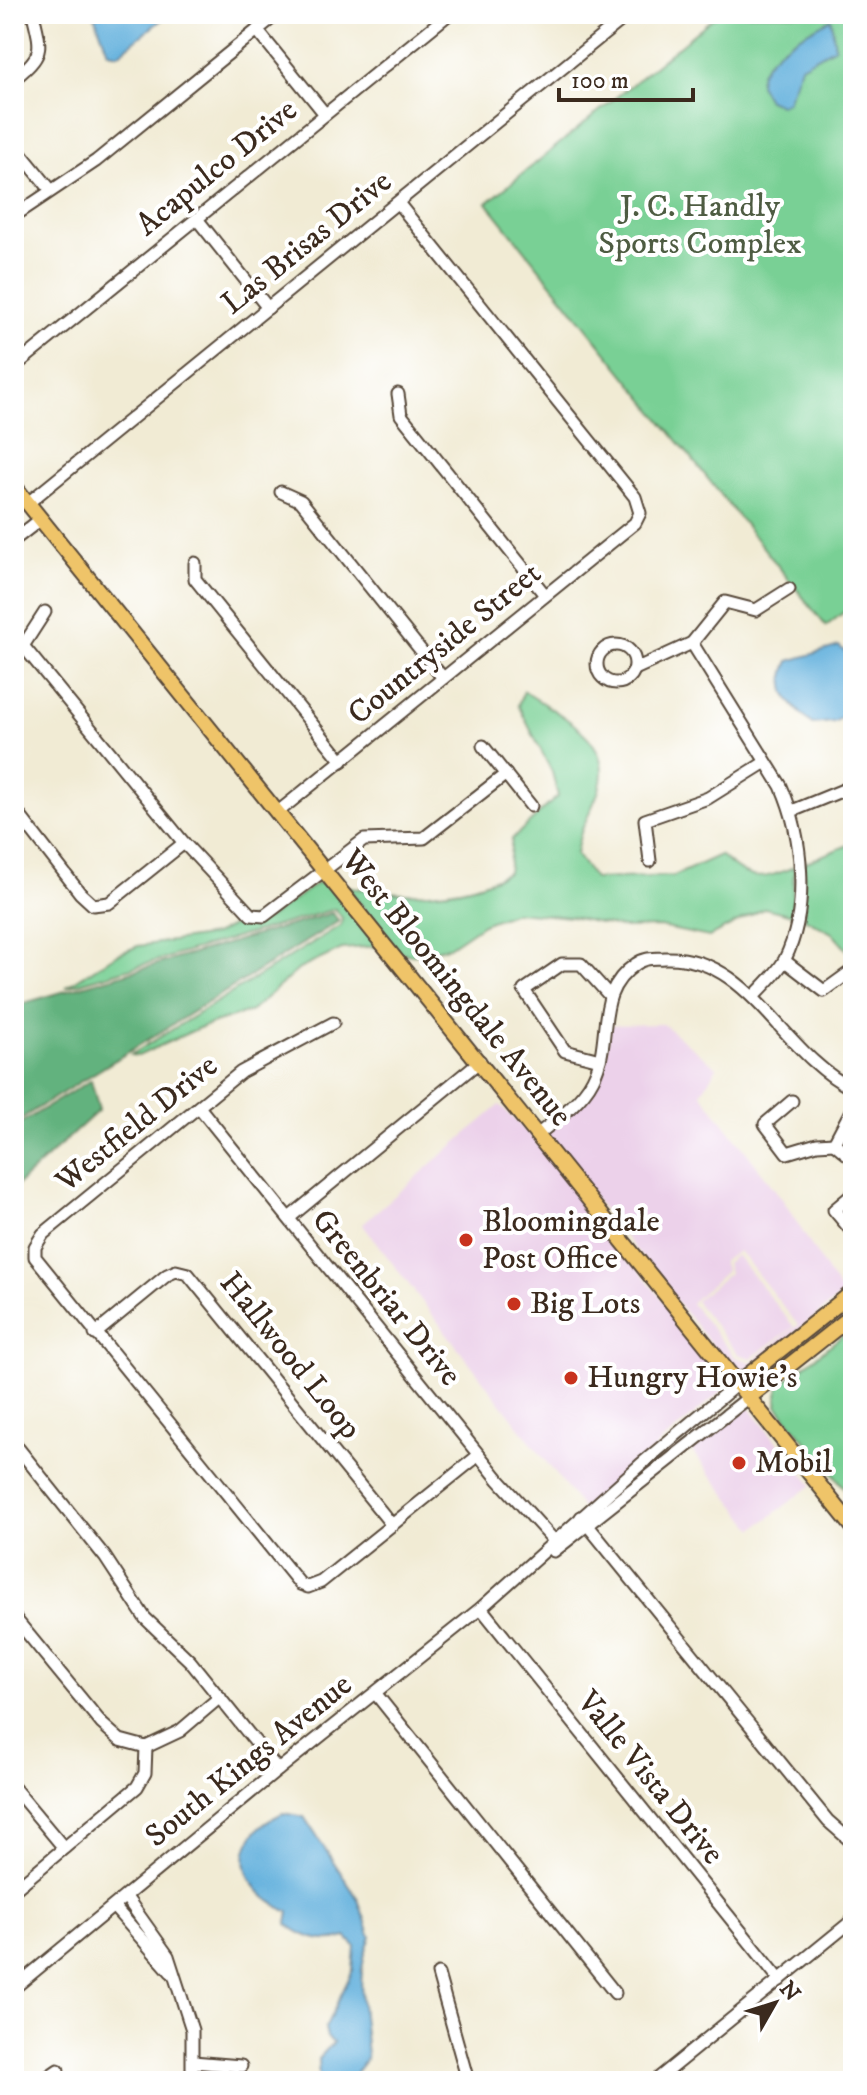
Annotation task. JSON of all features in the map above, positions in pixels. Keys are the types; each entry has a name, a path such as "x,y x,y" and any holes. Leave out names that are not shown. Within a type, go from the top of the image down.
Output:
{"main road":[{"name":"West Bloomingdale Avenue","path":"14,486 327,870 853,1527"},
{"name":"South Kings Avenue","path":"737,1384 853,1292"},
{"name":"South Kings Avenue","path":"748,1398 853,1315"}],"street":[{"path":"14,79 39,57 41,44 33,14"},
{"path":"14,216 96,161 277,14"},
{"name":"Acapulco Drive","path":"19,363 449,14"},
{"name":"Las Brisas Drive","path":"28,503 619,22"},
{"path":"257,30 325,114"},
{"path":"14,145 50,189"},
{"name":"Countryside Street","path":"278,812 635,523 640,513 635,497 398,203"},
{"path":"197,219 268,308"},
{"path":"398,394 401,415 545,595"},
{"path":"281,492 301,501 443,678"},
{"path":"14,540 41,519"},
{"path":"195,563 195,579 342,761"},
{"path":"635,669 692,643 725,602 756,610 789,589"},
{"path":"14,660 45,612"},
{"path":"692,643 781,786 792,811 800,858 799,904 785,961 753,997"},
{"path":"24,647 184,843 251,915 264,916 364,840 424,838 506,774"},
{"path":"483,746 531,806"},
{"path":"650,861 645,820 708,798 764,763"},
{"path":"792,811 853,786"},
{"path":"14,808 80,893 93,905 109,903 184,843"},
{"path":"537,1135 584,1092 600,1060 609,995 621,974 642,959 685,957 709,963 753,997 800,1052 834,1080 853,1089"},
{"path":"785,961 824,991 853,970"},
{"path":"600,1060 565,1051 524,990 562,964 581,964 609,995"},
{"name":"Westfield Drive","path":"95,1334 38,1263 36,1242 241,1072 333,1023"},
{"path":"289,1218 480,1061"},
{"path":"792,1101 765,1124 787,1153 817,1144 834,1143 853,1159"},
{"name":"Greenbriar Drive","path":"199,1107 555,1546"},
{"path":"834,1143 853,1107"},
{"path":"849,1228 834,1210 853,1194"},
{"name":"Hallwood Loop","path":"95,1334 167,1275 176,1271 188,1274 392,1525"},
{"path":"95,1334 295,1581 308,1587 321,1582 479,1455"},
{"name":"South Kings Avenue","path":"14,1988 278,1770 481,1608 737,1384"},
{"name":"South Kings Avenue","path":"584,1521 748,1398"},
{"path":"14,1443 105,1557 145,1618 220,1697 278,1770"},
{"path":"584,1521 828,1821 853,1843"},
{"name":"Valle Vista Drive","path":"481,1608 780,1980"},
{"path":"14,1617 102,1724 120,1740 146,1747 180,1731 220,1697"},
{"path":"376,1694 615,1993"},
{"path":"14,1890 137,1787 145,1773 146,1747"},
{"path":"14,1788 64,1848"},
{"path":"126,1897 164,1946 192,2030 192,2081"},
{"path":"114,1907 174,1976"},
{"path":"655,2081 853,1920"},
{"path":"438,1974 468,2081"},
{"path":"193,2062 241,2066"},
{"path":"42,2081 58,2070"},
{"path":"485,2081 495,2081"}],"shaded area":[{"path":"663,1024 717,1067 701,1093 783,1200 842,1295 738,1378 544,1135 597,1082 606,1057 610,1025","holes":["739,1251 798,1325 751,1362 735,1357 691,1303 726,1271 722,1261"]},
{"path":"500,1105 533,1138 730,1384 583,1509 362,1224"},
{"path":"736,1255 794,1327 751,1358 738,1354 695,1301 729,1273 726,1263"},
{"path":"747,1405 812,1485 754,1529 691,1450"}],"green space":[{"name":"J. C. Handly Sports Complex","path":"718,14 853,14 853,605 826,626 487,203"},
{"path":"524,691 581,730 599,756 602,772 599,790 576,854 594,879 674,876 720,855 739,870 755,876 772,875 794,867 792,915 765,908 709,937 660,927 623,928 571,917 515,912 483,924 449,947 411,955 399,952 346,886 387,892 429,893 470,887 508,872 512,839 558,796 552,772 518,705"},
{"path":"853,843 853,950 847,950 832,933 804,918 804,863"},
{"path":"317,883 331,884 380,946 342,949 299,969 251,1011 199,1028 138,1056 131,1055 341,925 342,918 335,909 66,987 116,955 138,946 214,935 247,918 266,920"},
{"path":"332,913 339,921 14,1123 14,1006"},
{"path":"91,1080 99,1110 14,1188 14,1127"},
{"path":"853,1327 853,1498 777,1406 779,1386"}],"water":[{"path":"94,14 169,14 118,54 108,52"},
{"path":"831,19 835,47 801,66 787,102 780,105 768,100 759,84 767,63 786,45"},
{"path":"839,646 853,659 853,711 834,722 812,724 787,696 784,689 785,671 789,661"},
{"path":"283,1813 304,1817 358,1899 371,1937 361,1981 367,2058 349,2081 319,2081 318,2059 334,2042 327,2037 325,2028 353,1970 355,1946 346,1937 330,1940 315,1938 287,1924 289,1912 259,1890 246,1864 246,1850 253,1836"}],"place":[{"name":"Bloomingdale Post Office","path":"466,1240"},
{"name":"Big Lots","path":"514,1304"},
{"name":"Hungry Howie's","path":"571,1378"},
{"name":"Mobil","path":"739,1463"}]}
